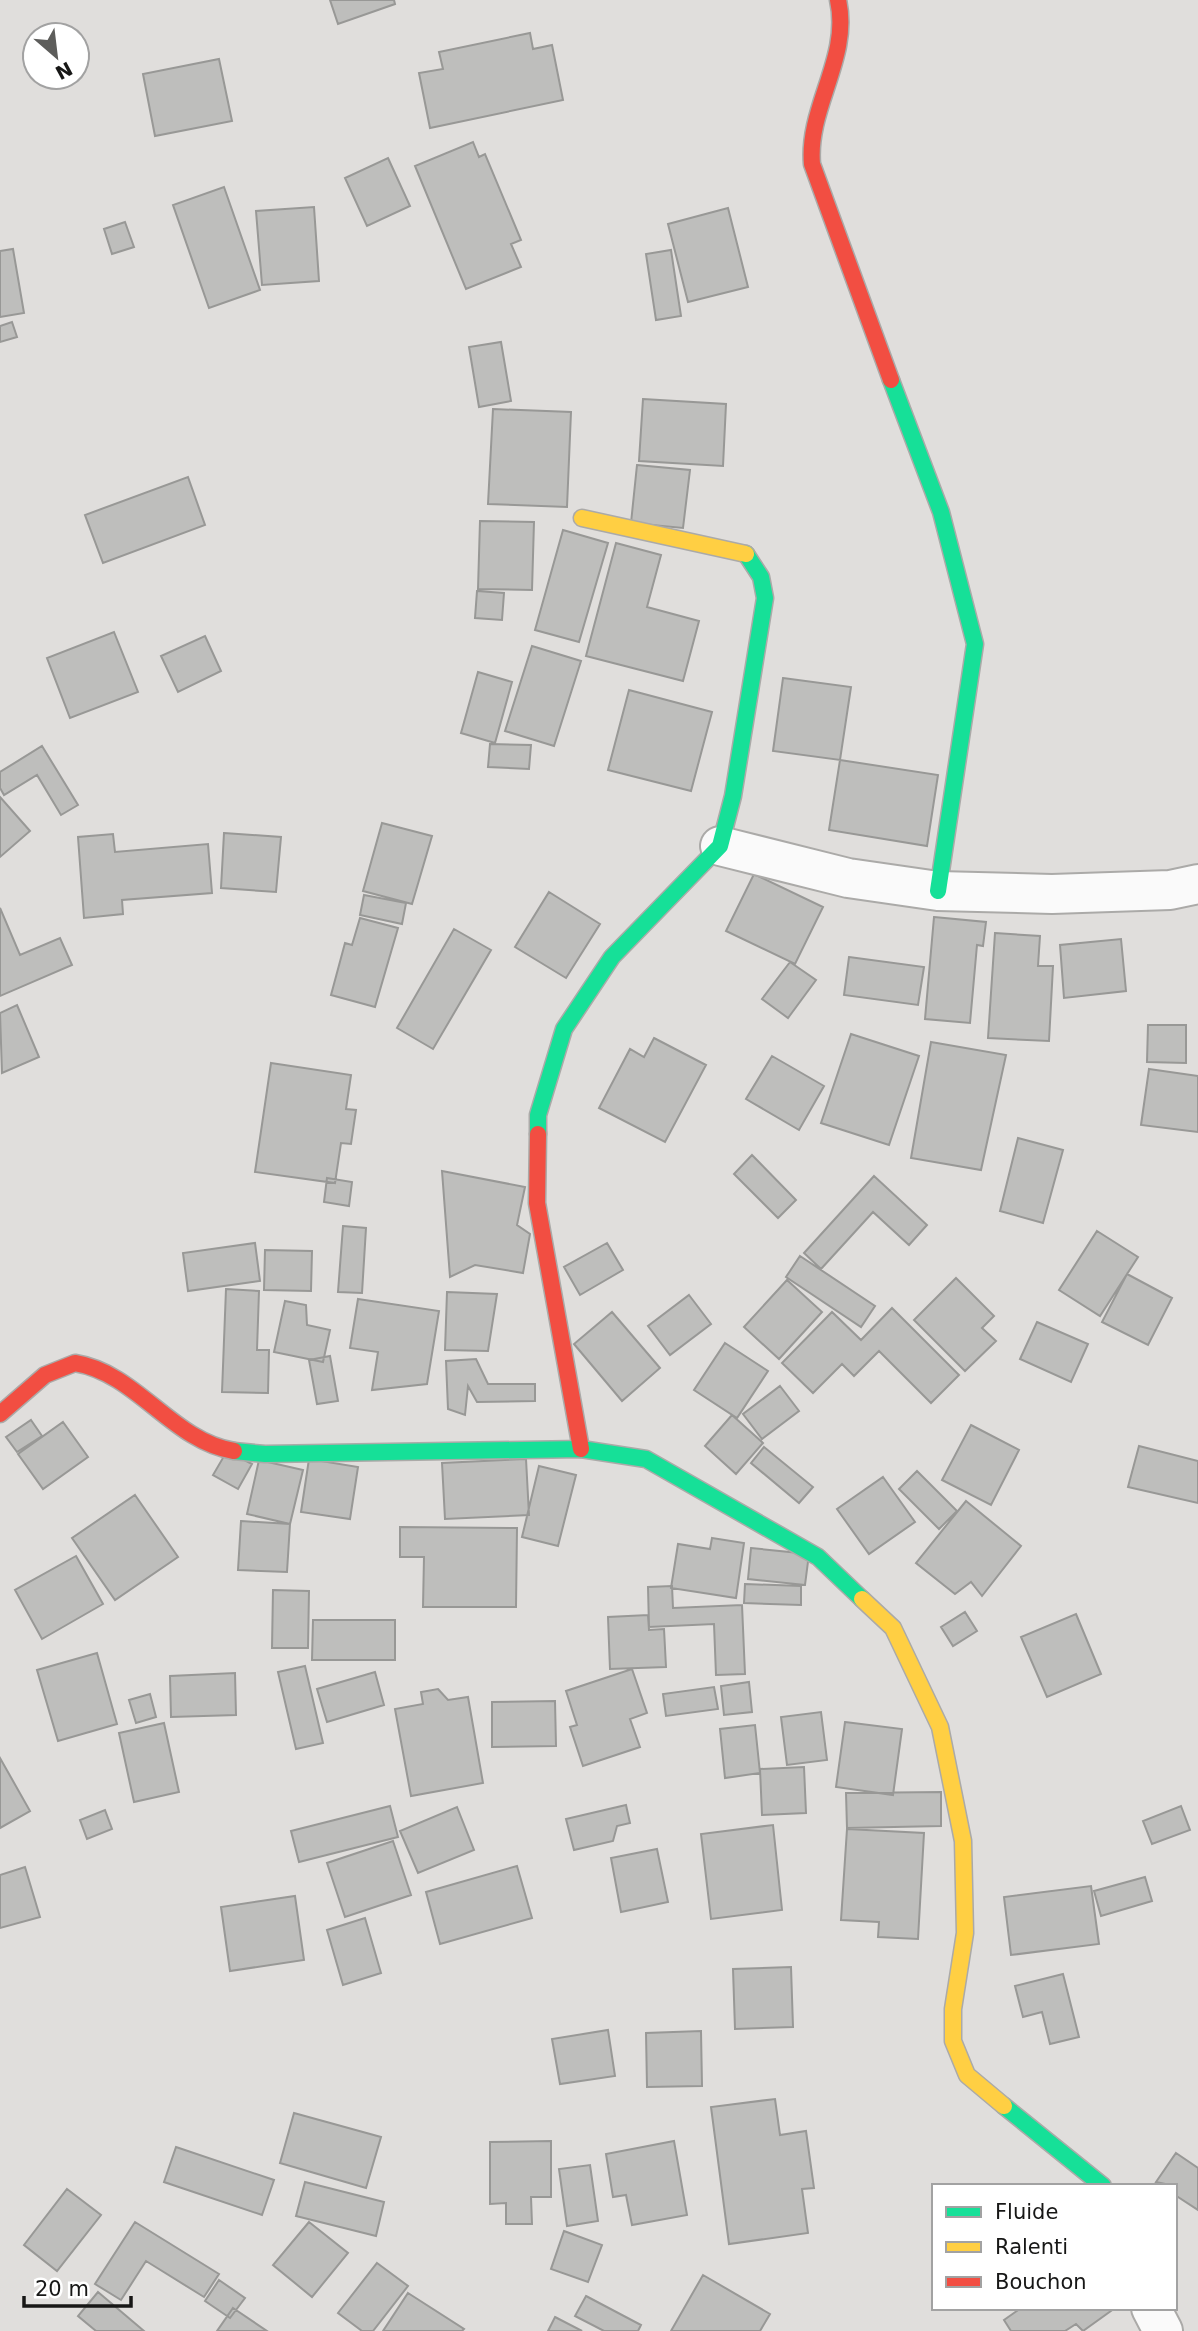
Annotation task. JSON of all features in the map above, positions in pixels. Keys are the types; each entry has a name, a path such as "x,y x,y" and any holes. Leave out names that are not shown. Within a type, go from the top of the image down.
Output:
{"street":[{"path":"838,0 843,23 836,60 810,139 812,164 836,237 941,512 975,644 938,891"},
{"path":"581,1449 537,1203 538,1115 564,1029 612,957 720,846 733,796 765,598 761,577 746,554 582,518"},
{"path":"720,846 848,878 938,891 1118,892 1170,890 1198,884"},
{"path":"0,1414 44,1376 72,1362 94,1365 177,1426 218,1448 265,1454 581,1449 646,1459 818,1557 893,1628 940,1727 963,1841 965,1933 953,2009 953,2041 967,2076 1101,2184"},
{"path":"1152,2310 1163,2331"}],"building":[{"path":"330,0 394,0 395,4 338,24"},
{"path":"530,33 533,49 552,45 563,100 430,128 419,73 443,69 439,52"},
{"path":"219,59 232,121 155,136 143,74"},
{"path":"473,142 479,157 485,154 521,240 511,244 521,267 466,289 415,166"},
{"path":"388,158 410,206 367,226 345,178"},
{"path":"224,187 260,290 209,308 173,205"},
{"path":"314,207 319,281 262,285 256,211"},
{"path":"728,208 748,287 688,302 668,224"},
{"path":"125,222 134,247 112,254 104,229"},
{"path":"13,249 24,313 0,317 0,251"},
{"path":"671,250 681,316 656,320 646,254"},
{"path":"12,322 17,337 0,342 0,326"},
{"path":"501,342 511,401 479,407 469,347"},
{"path":"643,399 726,404 723,466 639,461"},
{"path":"493,409 571,412 567,507 488,504"},
{"path":"637,465 690,470 683,528 631,523"},
{"path":"188,477 205,525 103,563 85,515"},
{"path":"480,521 534,522 532,590 478,589"},
{"path":"563,530 608,543 579,642 535,630"},
{"path":"616,543 661,555 647,607 699,621 683,681 586,656"},
{"path":"477,591 504,593 502,620 475,618"},
{"path":"114,632 138,692 70,718 47,658"},
{"path":"205,636 221,671 178,692 161,656"},
{"path":"532,646 581,661 554,746 505,731"},
{"path":"478,672 512,682 495,743 461,733"},
{"path":"783,678 851,687 840,760 773,751"},
{"path":"629,690 712,712 691,791 608,770"},
{"path":"490,744 531,745 529,769 488,767"},
{"path":"42,746 78,805 61,815 37,775 4,795 0,788 0,772"},
{"path":"840,760 938,775 927,846 829,830"},
{"path":"0,797 30,831 0,857"},
{"path":"382,823 432,836 412,904 363,891"},
{"path":"224,833 281,837 276,892 221,888"},
{"path":"113,834 115,852 208,844 212,893 122,900 123,914 84,918 78,837"},
{"path":"754,874 823,907 795,964 726,931"},
{"path":"549,892 600,924 566,978 515,947"},
{"path":"364,895 406,903 402,924 360,915"},
{"path":"0,908 20,955 60,938 72,965 0,996"},
{"path":"934,917 986,922 983,946 977,945 970,1023 925,1019"},
{"path":"360,918 398,928 375,1007 331,995 345,943 352,945"},
{"path":"454,929 491,950 433,1049 397,1028"},
{"path":"995,933 1040,936 1038,966 1053,966 1049,1041 988,1038"},
{"path":"1121,939 1126,991 1064,998 1060,945"},
{"path":"849,957 924,967 918,1005 844,995"},
{"path":"790,962 816,980 788,1018 762,999"},
{"path":"17,1005 39,1057 2,1073 0,1013"},
{"path":"1148,1025 1186,1025 1186,1063 1147,1062"},
{"path":"851,1034 919,1056 889,1145 821,1123"},
{"path":"654,1038 706,1065 665,1142 599,1108 630,1049 644,1057"},
{"path":"931,1042 1006,1055 981,1170 911,1158"},
{"path":"772,1056 824,1086 799,1130 746,1099"},
{"path":"271,1063 351,1075 346,1109 356,1110 351,1144 341,1143 335,1183 255,1172"},
{"path":"1149,1069 1198,1076 1198,1132 1141,1125"},
{"path":"1018,1138 1063,1150 1043,1223 1000,1211"},
{"path":"752,1155 796,1200 778,1218 734,1174"},
{"path":"442,1171 525,1187 517,1225 530,1234 523,1273 475,1265 450,1277"},
{"path":"874,1176 927,1225 909,1245 873,1212 821,1269 804,1253"},
{"path":"327,1178 352,1182 349,1206 324,1202"},
{"path":"343,1226 366,1228 362,1293 338,1292"},
{"path":"1097,1231 1138,1257 1100,1316 1059,1290"},
{"path":"255,1243 260,1281 188,1291 183,1253"},
{"path":"607,1243 623,1270 580,1295 564,1267"},
{"path":"265,1250 312,1251 311,1291 264,1290"},
{"path":"800,1256 875,1306 861,1327 786,1277"},
{"path":"1127,1274 1172,1298 1148,1345 1102,1322"},
{"path":"956,1278 994,1316 982,1328 996,1341 965,1371 914,1320"},
{"path":"787,1280 822,1312 779,1359 744,1327"},
{"path":"226,1289 259,1291 257,1350 269,1350 268,1393 222,1392"},
{"path":"447,1292 497,1294 488,1351 445,1350"},
{"path":"689,1295 711,1324 670,1355 648,1326"},
{"path":"358,1299 439,1311 427,1384 372,1390 378,1352 350,1348"},
{"path":"285,1301 306,1305 307,1325 330,1330 323,1362 274,1352"},
{"path":"892,1308 959,1375 931,1403 879,1351 854,1376 842,1364 813,1393 782,1363 832,1312 861,1340"},
{"path":"612,1312 660,1368 622,1401 574,1344"},
{"path":"1037,1322 1088,1344 1071,1382 1020,1359"},
{"path":"725,1343 768,1371 737,1418 694,1390"},
{"path":"330,1356 338,1401 317,1404 309,1360"},
{"path":"476,1359 488,1384 535,1384 535,1401 477,1402 468,1386 465,1415 448,1409 446,1361"},
{"path":"780,1386 799,1411 762,1439 743,1414"},
{"path":"732,1415 763,1443 736,1474 705,1446"},
{"path":"31,1420 42,1436 17,1452 6,1437"},
{"path":"63,1422 88,1457 43,1489 18,1454"},
{"path":"971,1425 1019,1450 991,1505 942,1480"},
{"path":"1139,1446 1198,1461 1198,1503 1128,1487"},
{"path":"764,1447 813,1487 799,1503 751,1463"},
{"path":"227,1451 252,1464 238,1489 213,1475"},
{"path":"309,1459 358,1467 350,1519 301,1512"},
{"path":"526,1459 529,1515 445,1519 442,1463"},
{"path":"259,1460 303,1470 290,1524 247,1514"},
{"path":"539,1466 576,1475 558,1546 522,1537"},
{"path":"917,1471 957,1511 939,1529 899,1489"},
{"path":"883,1477 915,1522 869,1554 837,1509"},
{"path":"135,1495 178,1557 115,1600 72,1538"},
{"path":"966,1501 1021,1546 982,1596 971,1582 955,1594 916,1563"},
{"path":"241,1521 290,1524 287,1572 238,1570"},
{"path":"400,1527 517,1528 516,1607 423,1607 424,1557 400,1557"},
{"path":"712,1538 744,1543 736,1598 671,1588 678,1544 710,1549"},
{"path":"751,1548 809,1554 805,1585 748,1579"},
{"path":"76,1556 103,1604 42,1639 15,1590"},
{"path":"745,1584 801,1586 801,1605 744,1603"},
{"path":"672,1586 673,1608 742,1605 745,1674 716,1675 714,1624 649,1627 648,1587"},
{"path":"273,1590 309,1591 308,1648 272,1648"},
{"path":"965,1612 977,1631 953,1646 941,1627"},
{"path":"1076,1614 1101,1674 1047,1697 1021,1637"},
{"path":"648,1615 649,1630 664,1629 666,1667 610,1669 608,1617"},
{"path":"313,1620 395,1620 395,1660 312,1660"},
{"path":"97,1653 117,1724 58,1741 37,1670"},
{"path":"305,1666 323,1743 296,1749 278,1672"},
{"path":"632,1669 647,1713 630,1719 640,1747 583,1766 570,1727 577,1725 566,1691"},
{"path":"375,1672 384,1705 327,1722 317,1689"},
{"path":"235,1673 236,1715 171,1717 170,1676"},
{"path":"749,1682 752,1712 724,1715 721,1686"},
{"path":"714,1687 718,1709 666,1716 663,1694"},
{"path":"438,1689 448,1700 468,1697 483,1783 411,1796 395,1709 423,1704 421,1692"},
{"path":"150,1694 156,1717 136,1723 129,1700"},
{"path":"555,1701 556,1746 492,1747 492,1702"},
{"path":"821,1712 827,1760 787,1765 781,1717"},
{"path":"845,1722 902,1729 893,1795 836,1787"},
{"path":"164,1723 179,1792 134,1802 119,1733"},
{"path":"755,1725 760,1773 725,1778 720,1729"},
{"path":"0,1758 30,1811 0,1828"},
{"path":"804,1767 806,1813 762,1815 760,1769"},
{"path":"941,1792 941,1826 847,1828 846,1793"},
{"path":"626,1805 630,1823 617,1826 613,1841 574,1850 566,1819"},
{"path":"390,1806 398,1837 299,1862 291,1831"},
{"path":"1181,1806 1190,1830 1152,1844 1143,1821"},
{"path":"457,1807 474,1850 418,1873 400,1831"},
{"path":"105,1810 112,1829 87,1839 80,1820"},
{"path":"773,1825 782,1910 711,1919 701,1834"},
{"path":"847,1829 924,1833 918,1939 878,1937 879,1922 841,1920"},
{"path":"393,1841 411,1895 345,1917 327,1863"},
{"path":"657,1849 668,1902 621,1912 611,1858"},
{"path":"517,1866 532,1918 440,1944 426,1892"},
{"path":"25,1867 40,1917 0,1928 0,1875"},
{"path":"1145,1877 1152,1901 1101,1916 1094,1891"},
{"path":"1091,1886 1099,1944 1011,1955 1004,1897"},
{"path":"295,1896 304,1960 230,1971 221,1907"},
{"path":"365,1918 381,1973 343,1985 327,1930"},
{"path":"791,1967 793,2027 735,2029 733,1969"},
{"path":"1063,1974 1079,2037 1050,2044 1042,2012 1023,2017 1015,1986"},
{"path":"608,2030 615,2076 560,2084 552,2039"},
{"path":"701,2031 702,2086 647,2087 646,2033"},
{"path":"775,2099 780,2135 806,2131 814,2188 802,2189 808,2233 729,2244 711,2107"},
{"path":"294,2113 381,2137 366,2188 280,2163"},
{"path":"551,2141 551,2197 531,2197 532,2224 506,2224 506,2203 490,2204 490,2142"},
{"path":"674,2141 687,2215 632,2225 626,2195 613,2197 606,2154"},
{"path":"176,2147 274,2180 262,2215 164,2182"},
{"path":"1176,2153 1198,2168 1198,2210 1177,2196 1177,2184 1156,2182"},
{"path":"590,2165 598,2221 567,2226 559,2169"},
{"path":"305,2182 384,2202 376,2236 296,2216"},
{"path":"67,2189 101,2215 57,2271 24,2245"},
{"path":"135,2222 219,2274 204,2297 146,2261 121,2300 95,2284"},
{"path":"309,2222 348,2253 312,2297 273,2265"},
{"path":"564,2231 602,2245 588,2282 551,2269"},
{"path":"377,2263 408,2286 373,2331 362,2331 338,2313"},
{"path":"703,2275 770,2314 760,2331 671,2331"},
{"path":"219,2280 245,2298 230,2318 205,2301"},
{"path":"98,2292 144,2331 96,2331 78,2316"},
{"path":"408,2293 464,2329 383,2331"},
{"path":"586,2296 641,2325 638,2331 604,2331 575,2316"},
{"path":"233,2308 267,2331 217,2331"},
{"path":"1018,2310 1112,2310 1083,2331 1076,2324 1065,2331 1011,2331 1004,2320"},
{"path":"555,2317 582,2331 548,2331"}],"traffic: fast":[{"path":"891,380 941,512 975,644 938,891"},
{"path":"538,1134 538,1115 564,1029 612,957 720,846 733,796 765,598 761,577 746,554"},
{"path":"234,1451 265,1454 581,1449 646,1459 818,1557 862,1599"},
{"path":"1004,2106 1101,2184"}],"traffic: slow":[{"path":"582,518 746,554"},
{"path":"862,1599 893,1628 940,1727 963,1841 965,1933 953,2009 953,2041 967,2075 1004,2106"}],"traffic: jam":[{"path":"838,0 839,42 816,122 812,164 891,380"},
{"path":"538,1134 537,1203 581,1449"},
{"path":"0,1414 45,1375 75,1363 97,1369 117,1380 192,1434 212,1445 234,1451"}]}
